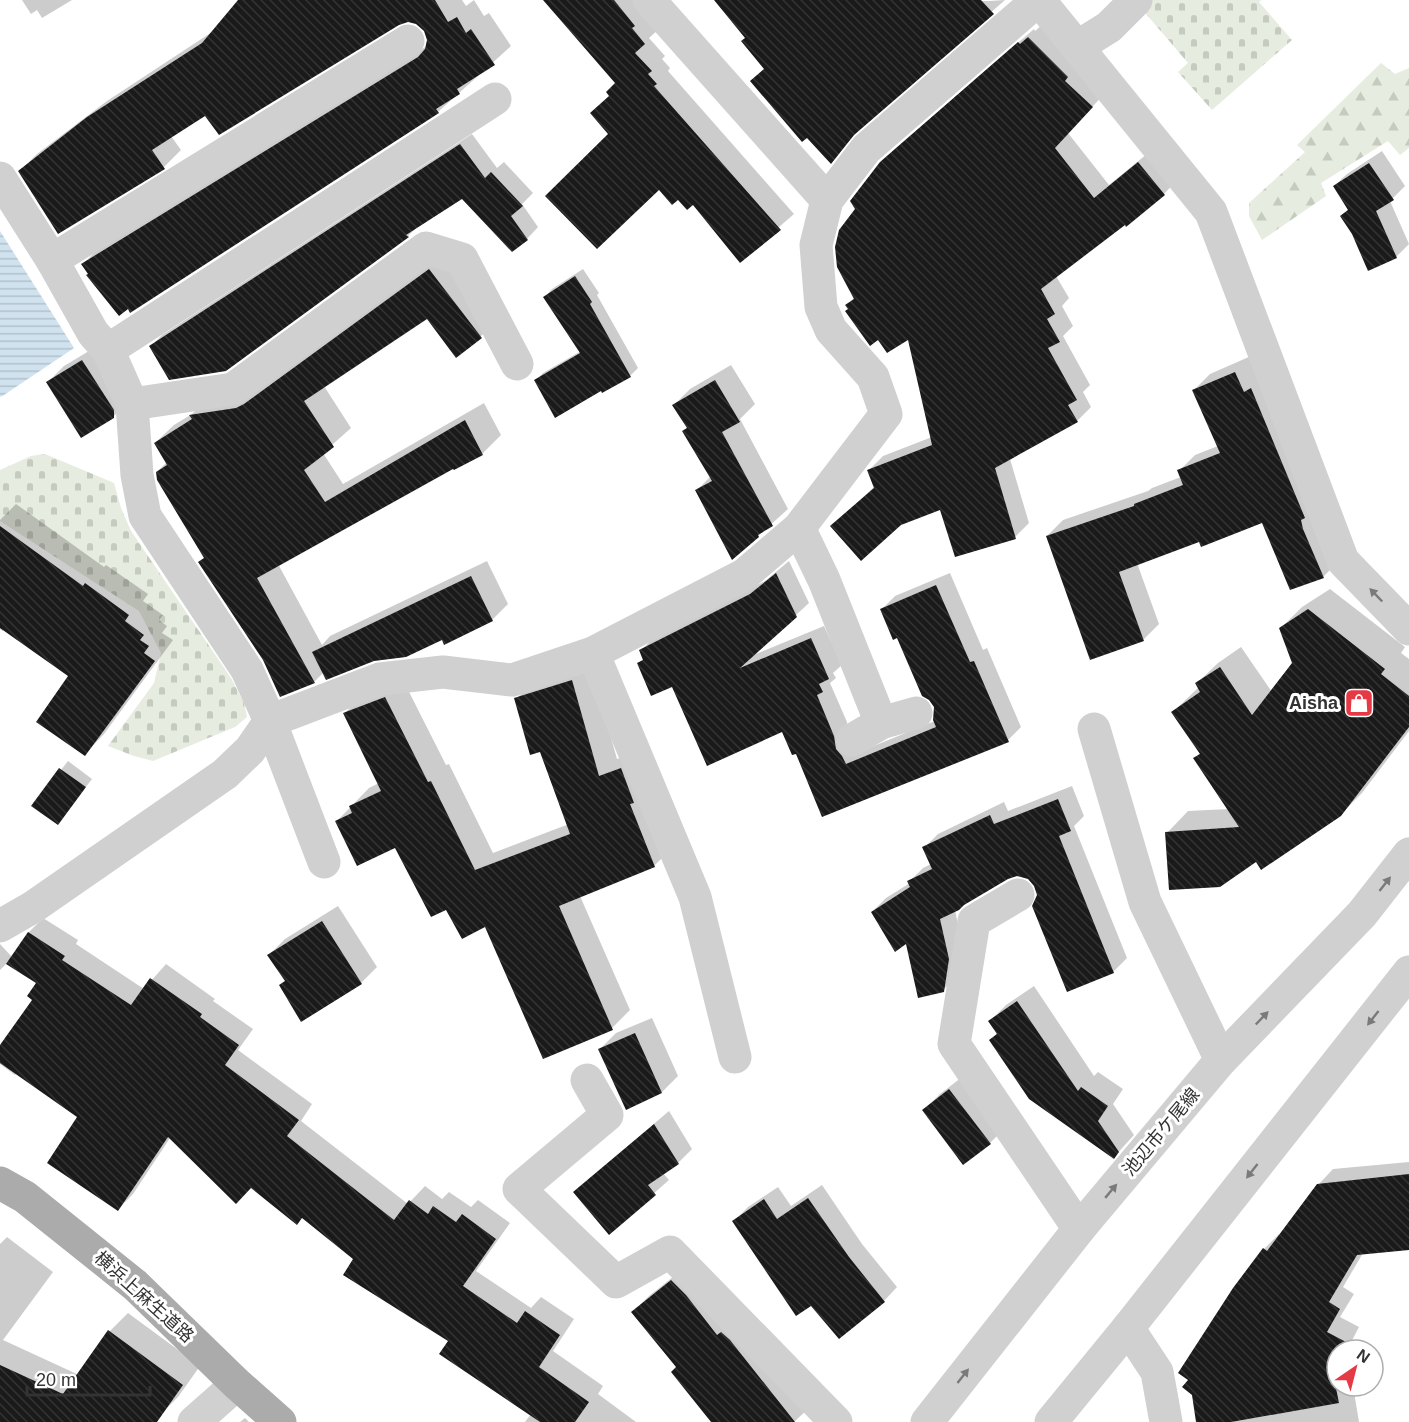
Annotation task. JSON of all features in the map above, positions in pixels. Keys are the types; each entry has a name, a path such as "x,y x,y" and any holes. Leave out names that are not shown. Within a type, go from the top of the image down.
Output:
{"main road":[{"name":"横浜上麻生道路","path":"0,1183 25,1197 135,1285 279,1422"}],"street":[{"path":"649,0 827,200"},
{"path":"0,926 33,907 225,774 250,750 270,721 380,679 443,672 512,680 593,653 744,575 799,528 886,414 873,377 831,330 821,307 816,245 827,200 866,149 1039,0 1211,212 1343,561 1409,629"},
{"path":"1077,47 1109,27 1136,0"},
{"path":"52,260 408,41"},
{"path":"108,350 495,99"},
{"path":"0,178 52,260 93,333 108,350 132,404 137,475 145,516 247,670 270,721 324,862"},
{"path":"132,404 232,389 426,248 462,259 517,364"},
{"path":"799,528 824,580 881,723"},
{"path":"593,653 695,897 735,1057"},
{"path":"852,740 881,723 916,713"},
{"path":"1094,729 1145,902 1221,1060"},
{"name":"池辺市ケ尾線","path":"927,1422 1079,1229 1221,1060 1362,914 1409,854"},
{"path":"1018,895 974,921 954,1044 1079,1229"},
{"path":"1051,1422 1409,972"},
{"path":"587,1080 607,1114 519,1189 616,1282 670,1252 836,1422"},
{"path":"1128,1328 1157,1372 1166,1422"},
{"path":"194,1422 237,1384"}],"green space":[{"path":"1150,0 1261,0 1259,2 1292,40 1212,110 1178,72 1188,63 1141,8"},
{"path":"1381,63 1395,74 1409,68 1409,148 1400,155 1388,141 1321,183 1326,196 1262,240 1249,216 1249,203 1305,152 1297,145"},
{"path":"45,454 114,483 131,531 231,678 244,703 247,717 235,727 153,761 108,746 154,683 161,653 139,611 0,521 0,470 31,456"}],"water":[{"path":"0,231 74,348 1,397 0,396"}],"building":[{"path":"238,0 435,0 448,22 457,17 466,33 471,29 495,65 457,89 460,94 436,109 439,113 130,313 128,309 119,316 86,275 88,274 81,264 418,57 425,49 427,40 424,31 416,24 408,22 399,25 219,135 205,116 152,150 165,169 58,234 18,171 87,117 202,43"},
{"path":"543,0 614,0 635,26 632,28 645,44 635,53 652,71 648,74 657,84 654,86 781,230 740,263 693,205 687,210 678,200 672,205 659,190 597,249 545,196 608,134 590,113 609,96 606,92 615,83"},
{"path":"714,0 981,0 994,14 854,135 831,164 807,138 802,142 750,81 764,69 741,41 745,38"},
{"path":"1028,37 1068,77 1065,81 1093,107 1055,148 1094,198 1138,162 1165,195 1126,227 1125,225 1041,289 1055,314 1047,319 1060,342 1048,348 1077,400 1068,405 1078,422 995,468 1016,539 955,557 940,510 901,525 861,561 830,526 874,488 867,470 932,445 908,340 887,353 878,340 870,346 845,311 848,309 845,305 854,299 837,267 835,247 839,230 855,209 850,201 880,162 1018,42 1020,44"},
{"path":"460,144 485,178 491,172 523,206 511,216 528,240 512,252 462,199 406,235 409,237 226,371 169,380 149,346"},
{"path":"1369,163 1394,200 1376,211 1397,258 1368,271 1352,234 1340,216 1348,210 1333,186"},
{"path":"429,269 482,338 456,358 427,319 304,401 334,447 304,470 325,502 465,420 483,455 453,469 257,578 315,683 280,697 263,660 198,562 204,558 157,480 156,472 167,465 154,443 192,419 189,415 236,408 244,404"},
{"path":"575,276 592,302 590,304 631,377 602,393 601,391 555,418 534,380 580,353 543,297"},
{"path":"82,360 114,410 114,418 81,438 46,382"},
{"path":"1235,372 1244,392 1251,388 1305,518 1301,520 1303,529 1324,578 1290,590 1262,523 1201,547 1199,542 1119,572 1144,641 1090,660 1046,536 1134,506 1134,504 1183,485 1177,470 1220,453 1192,390"},
{"path":"715,380 740,422 722,432 773,526 758,535 759,537 732,560 695,490 712,481 682,431 687,428 672,405"},
{"path":"0,526 83,586 85,583 129,615 125,621 144,635 140,640 149,646 144,653 155,661 85,756 36,722 68,676 0,628"},
{"path":"776,573 797,617 740,668 811,638 829,679 819,684 823,692 817,695 834,736 836,749 846,764 936,727 933,720 934,707 922,696 897,638 893,640 880,609 936,585 970,662 974,661 1009,742 822,817 796,754 792,755 782,732 707,766 672,687 651,696 637,663 643,660 639,650 750,594"},
{"path":"471,576 493,621 444,645 442,640 406,657 374,661 326,680 312,652"},
{"path":"1308,609 1385,669 1381,674 1409,696 1409,727 1341,816 1261,870 1256,862 1220,887 1169,890 1165,832 1239,827 1193,758 1200,754 1171,712 1200,692 1195,683 1220,667 1252,715 1292,663 1279,628"},
{"path":"572,680 599,776 621,768 634,803 630,804 655,867 559,906 613,1030 543,1059 485,927 462,939 446,910 431,917 395,848 357,866 335,821 352,813 349,806 381,791 343,713 385,697 428,782 431,781 475,870 570,834 540,752 530,755 514,698"},
{"path":"59,768 86,787 58,825 31,806"},
{"path":"1058,799 1071,831 1059,836 1114,973 1067,992 1032,906 1037,895 1034,886 1028,879 1017,876 940,919 949,959 944,992 918,998 906,944 895,952 871,912 910,887 907,881 932,869 922,847 990,815 994,824"},
{"path":"322,921 362,984 301,1022 279,985 285,981 267,955"},
{"path":"28,932 65,956 62,960 131,1005 150,978 202,1014 200,1017 239,1045 225,1065 299,1120 287,1136 394,1220 409,1200 428,1214 433,1206 456,1222 462,1214 496,1239 463,1286 517,1323 525,1311 560,1335 539,1367 589,1402 575,1422 540,1422 439,1354 448,1341 343,1275 353,1259 302,1218 297,1225 251,1188 236,1204 168,1137 118,1211 47,1163 77,1117 0,1063 0,1045 32,1000 27,996 36,983 6,964"},
{"path":"1017,1001 1078,1091 1081,1087 1108,1106 1098,1121 1119,1152 1114,1159 1029,1099 989,1040 997,1034 988,1021"},
{"path":"635,1033 662,1093 626,1110 598,1049"},
{"path":"949,1089 991,1144 963,1165 922,1110"},
{"path":"654,1124 679,1164 648,1185 656,1195 609,1235 573,1192"},
{"path":"1409,1174 1409,1250 1357,1255 1329,1302 1340,1309 1327,1332 1338,1338 1325,1338 1325,1398 1338,1398 1339,1403 1231,1422 1196,1422 1192,1395 1182,1387 1188,1380 1178,1373 1233,1288 1263,1248 1267,1251 1317,1184"},
{"path":"808,1198 849,1257 885,1302 839,1339 811,1306 796,1316 732,1221 764,1199 777,1219"},
{"path":"671,1280 686,1295 717,1335 721,1332 730,1340 795,1422 711,1422 671,1372 676,1367 631,1312"},
{"path":"108,1330 183,1385 157,1422 0,1422 0,1365 63,1394"}],"place":[{"name":"Aisha","path":"1359,703"}]}
